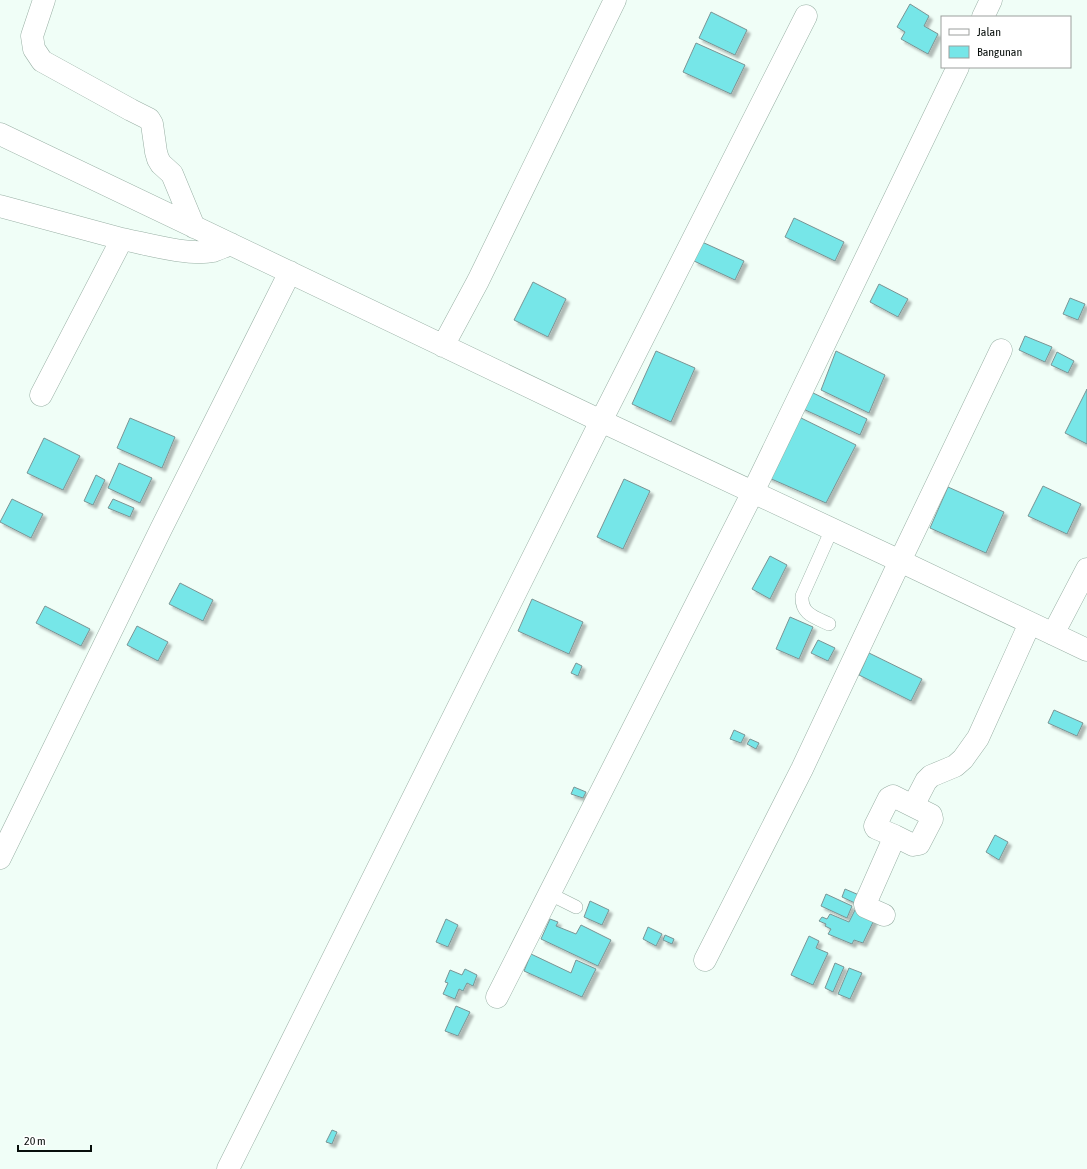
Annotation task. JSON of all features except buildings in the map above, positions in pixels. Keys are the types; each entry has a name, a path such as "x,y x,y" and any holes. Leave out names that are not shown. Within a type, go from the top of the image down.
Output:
{"street":[{"path":"44,0 32,36 34,49 42,61 149,119 152,124 158,159 161,164 172,174 194,226"},
{"path":"443,346 478,281 615,0"},
{"path":"983,16 991,0"},
{"path":"228,1169 601,421 806,16"},
{"path":"497,998 753,492 958,68"},
{"path":"0,134 443,346 1087,650"},
{"path":"0,206 122,239 160,247 195,252 214,251 231,244"},
{"path":"41,395 122,239"},
{"path":"0,858 164,522 290,272"},
{"path":"705,960 802,769 1001,350"},
{"path":"1053,634 1087,569"},
{"path":"913,806 926,781 931,776 955,766 963,760 978,738 1030,623"},
{"path":"893,796 913,806 931,815 932,818 919,844 913,845 876,828 875,826 889,798 893,796"},
{"path":"884,915 866,907 865,904 895,836"}],"lane":[{"path":"828,624 809,614 803,608 802,596 832,529"},
{"path":"550,894 576,907"}]}
